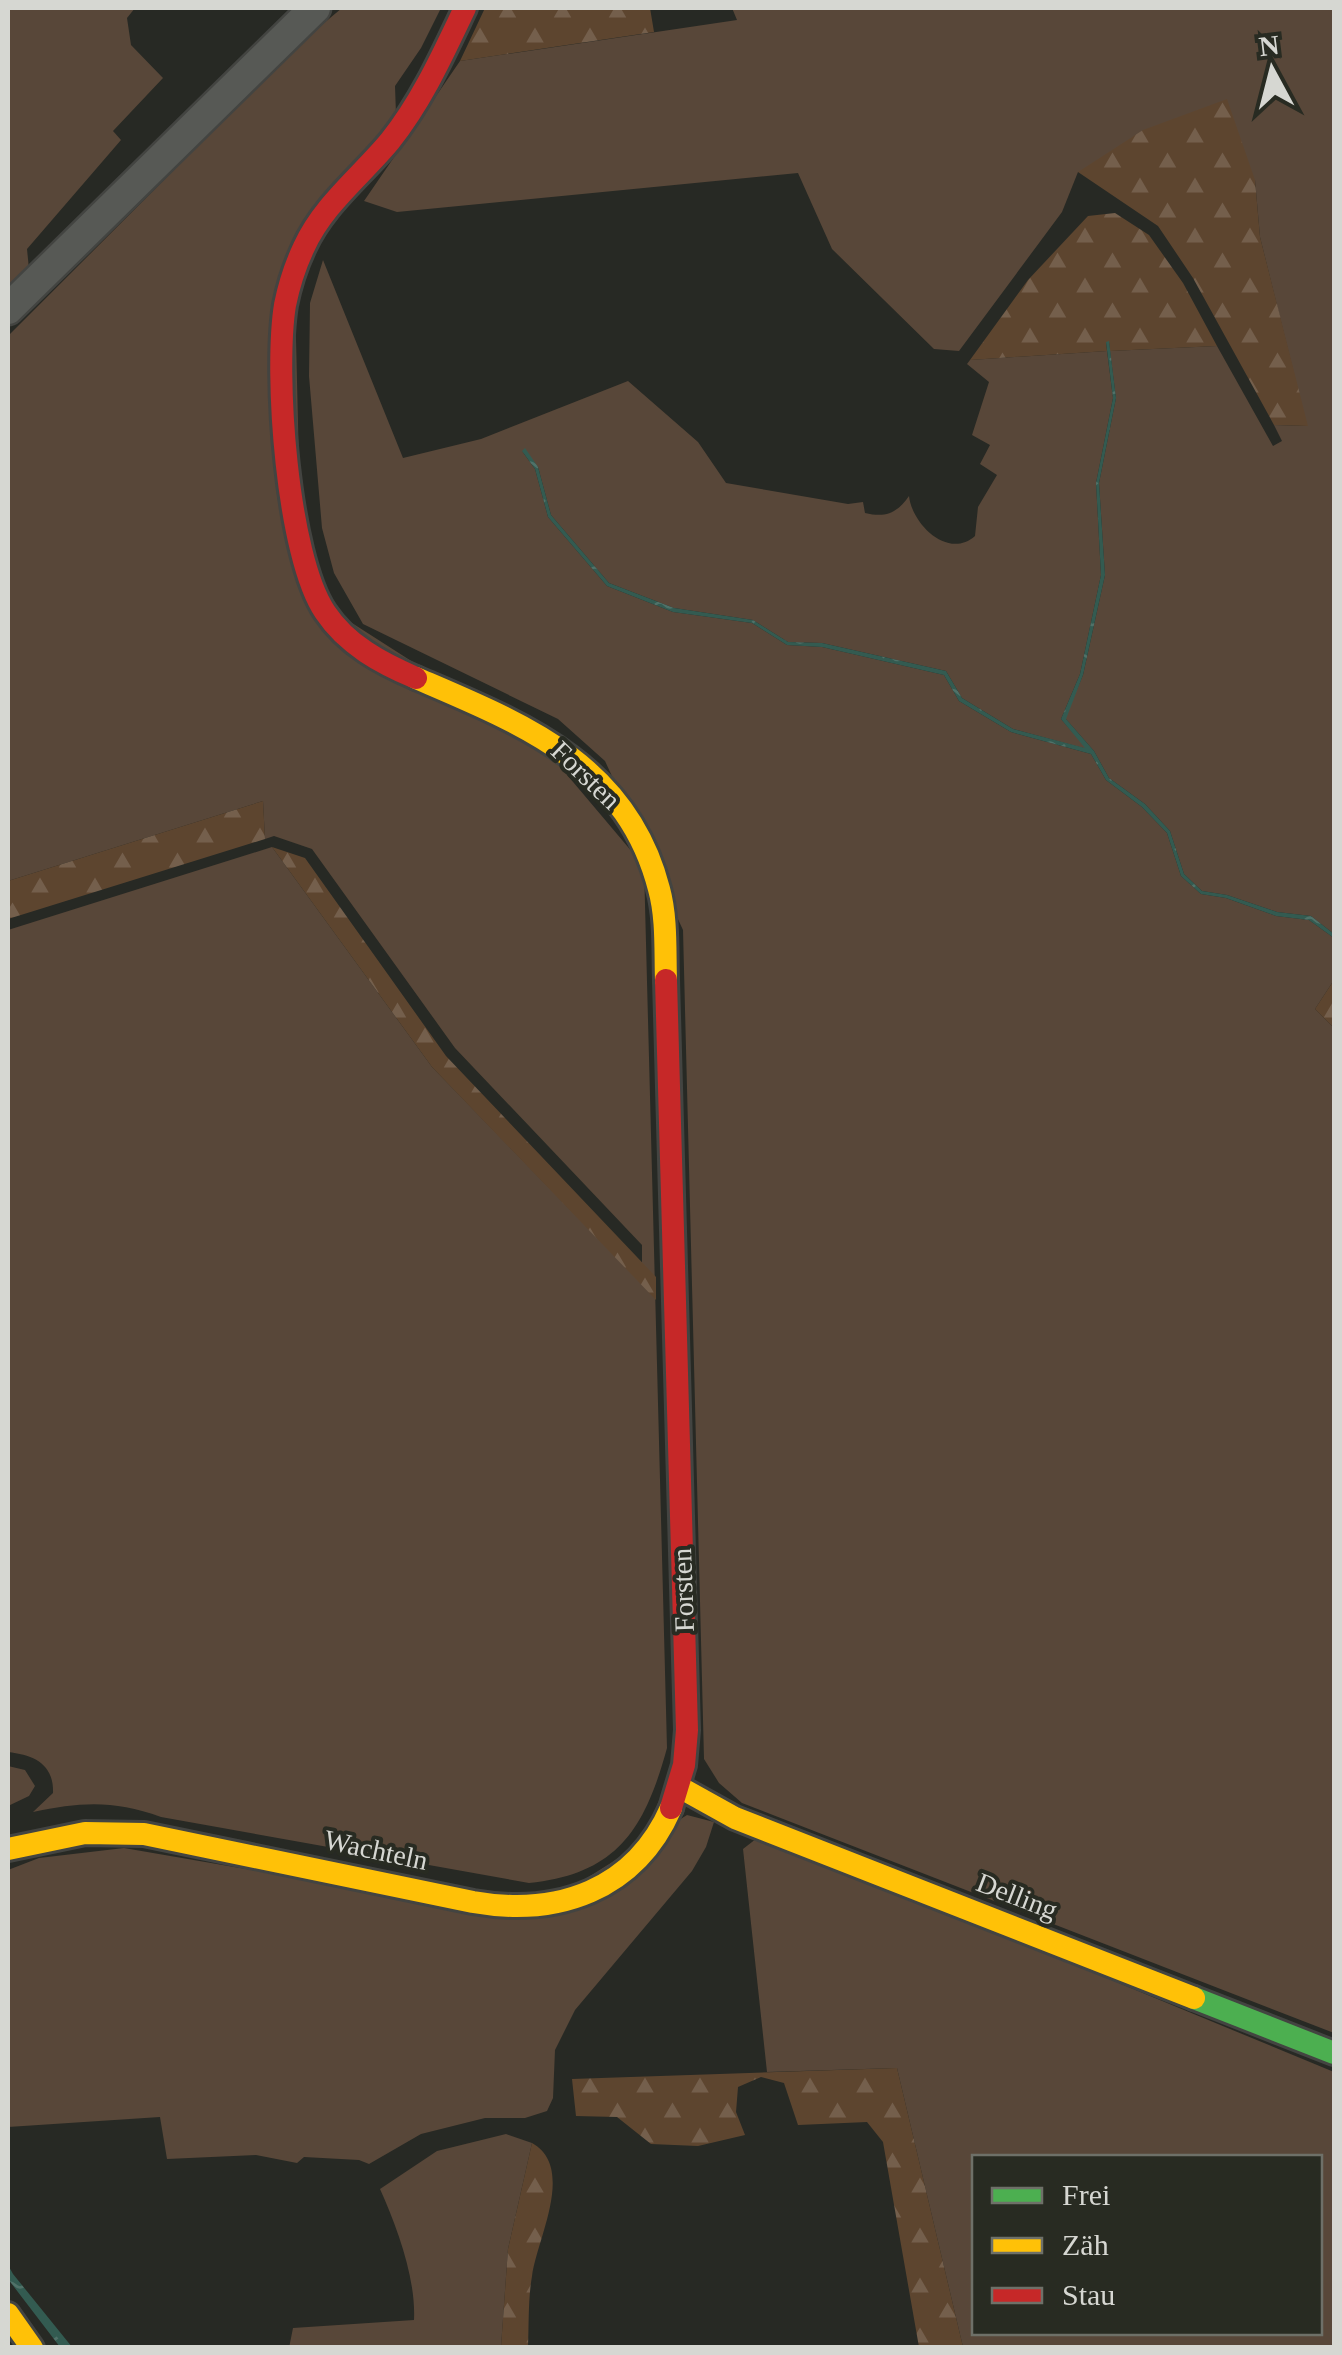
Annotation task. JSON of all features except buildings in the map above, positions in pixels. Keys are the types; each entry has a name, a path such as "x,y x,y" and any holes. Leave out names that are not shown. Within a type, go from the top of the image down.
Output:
{"street":[{"path":"8,309 315,8"},
{"name":"Forsten","path":"466,8 401,126 314,226 289,287 283,320 286,432 295,530 309,583 323,610 344,636 402,673 486,706 546,736 575,756 619,804 652,864 660,892 666,986 687,1730 681,1788"},
{"name":"Wachteln","path":"8,1850 58,1836 110,1832 168,1838 524,1908 569,1901 600,1888 635,1864 659,1836 681,1788"},
{"name":"Delling","path":"681,1788 736,1818 1334,2053"},
{"path":"8,2314 32,2348"}],"shaded area":[{"path":"8,8 135,8 127,18 131,45 163,78 113,131 121,140 27,249 29,269 8,287"},
{"path":"342,8 441,8 421,48 395,86 396,114 294,255 302,591 541,744 644,866 667,1748 649,1802 623,1842 585,1869 529,1883 113,1805 67,1806 33,1812 53,1793 50,1775 34,1759 8,1752 8,930 272,847 432,1067 642,1284 642,1245 455,1048 312,849 274,836 265,839 263,801 8,881 8,336 306,38"},
{"path":"732,8 1334,8 1334,934 1311,916 1277,912 1202,891 1184,874 1170,831 1145,804 1109,778 1094,751 1065,718 1083,675 1105,575 1099,483 1116,398 1110,351 1217,346 1273,446 1282,441 1274,425 1307,426 1260,237 1255,180 1078,172 1062,212 959,351 934,349 832,249 798,173 397,212 364,201 460,61 737,20"},
{"path":"323,260 403,458 481,439 628,381 698,442 726,483 848,504 863,502 865,513 872,514 890,513 909,496 924,527 933,536 954,544 975,536 978,507 997,475 980,464 990,445 972,435 989,382 967,364 970,360 1107,351 1113,398 1096,483 1101,575 1080,674 1061,719 1087,749 1013,729 962,698 946,671 822,643 788,642 753,620 674,608 609,583 551,515 538,467 522,451 535,469 548,517 607,586 673,612 752,623 787,645 822,647 944,675 959,701 1011,732 1091,754 1106,780 1142,807 1167,833 1181,876 1201,894 1226,898 1276,916 1309,920 1334,938 1334,980 1315,1009 1334,1028 1334,2033 742,1803 719,1783 704,1759 683,930 605,761 558,719 363,624 334,573 322,528 309,376 310,303"},
{"path":"8,1766 25,1770 35,1786 29,1796 8,1806"},
{"path":"687,1815 714,1822 706,1847 692,1871 575,2010 555,2050 553,2098 547,2111 525,2118 485,2118 421,2134 369,2164 304,2157 297,2163 256,2155 167,2159 160,2117 8,2127 8,1870 39,1858 124,1848 525,1917"},
{"path":"761,1835 1334,2072 1334,2347 963,2347 897,2068 767,2072 743,1849"},
{"path":"506,2134 532,2143 508,2249 501,2347 289,2348 293,2328 414,2320 409,2270 380,2189 437,2151"}],"green space":[{"path":"485,8 650,8 654,32 460,61"},
{"path":"1227,99 1255,180 1260,237 1308,426 1274,425 1193,278 1158,226 1078,172 1143,130"},
{"path":"1115,213 1149,235 1183,283 1217,346 1110,351 1106,342 1107,351 970,360 1028,280 1088,216"},
{"path":"263,801 265,839 8,919 8,881"},
{"path":"272,847 305,858 446,1056 656,1277 656,1300 432,1067"},
{"path":"1334,980 1334,1028 1315,1009"},
{"path":"897,2068 963,2347 919,2347 883,2142 867,2122 798,2125 784,2083 761,2077 738,2087 736,2112 745,2135 698,2146 651,2144 617,2117 576,2116 572,2079"},
{"path":"532,2143 545,2154 553,2186 532,2276 528,2347 501,2347 508,2249"}],"water":[{"path":"1109,341 1116,398 1099,483 1105,575 1083,675 1066,719 1094,751 1109,778 1145,804 1170,831 1184,874 1202,891 1277,912 1311,916 1334,938 1309,920 1276,916 1226,898 1201,894 1181,876 1167,833 1142,807 1106,780 1091,754 1011,732 959,701 944,675 822,647 787,645 752,623 673,612 607,586 548,517 535,469 522,451 525,448 538,467 551,515 609,583 674,608 753,620 788,642 822,643 946,671 962,698 1013,729 1085,748 1061,719 1080,674 1101,575 1096,483 1113,398 1106,342"},
{"path":"8,2265 72,2347 60,2347 8,2279"}],"traffic: fast":[{"path":"1194,1998 1334,2053"}],"traffic: slow":[{"path":"416,678 495,713 566,754 596,779 623,810 644,846 662,900 666,980"},
{"path":"681,1788 735,1818 1194,1998"},
{"path":"8,1849 85,1833 144,1834 473,1902 535,1905 564,1900 615,1878 656,1836 671,1808"},
{"path":"8,2314 32,2348"}],"traffic: jam":[{"path":"416,678 354,643 325,612 312,586 301,550 287,463 282,335 290,283 312,232 402,126 465,8"},
{"path":"666,980 687,1730 684,1765 671,1808"}]}
